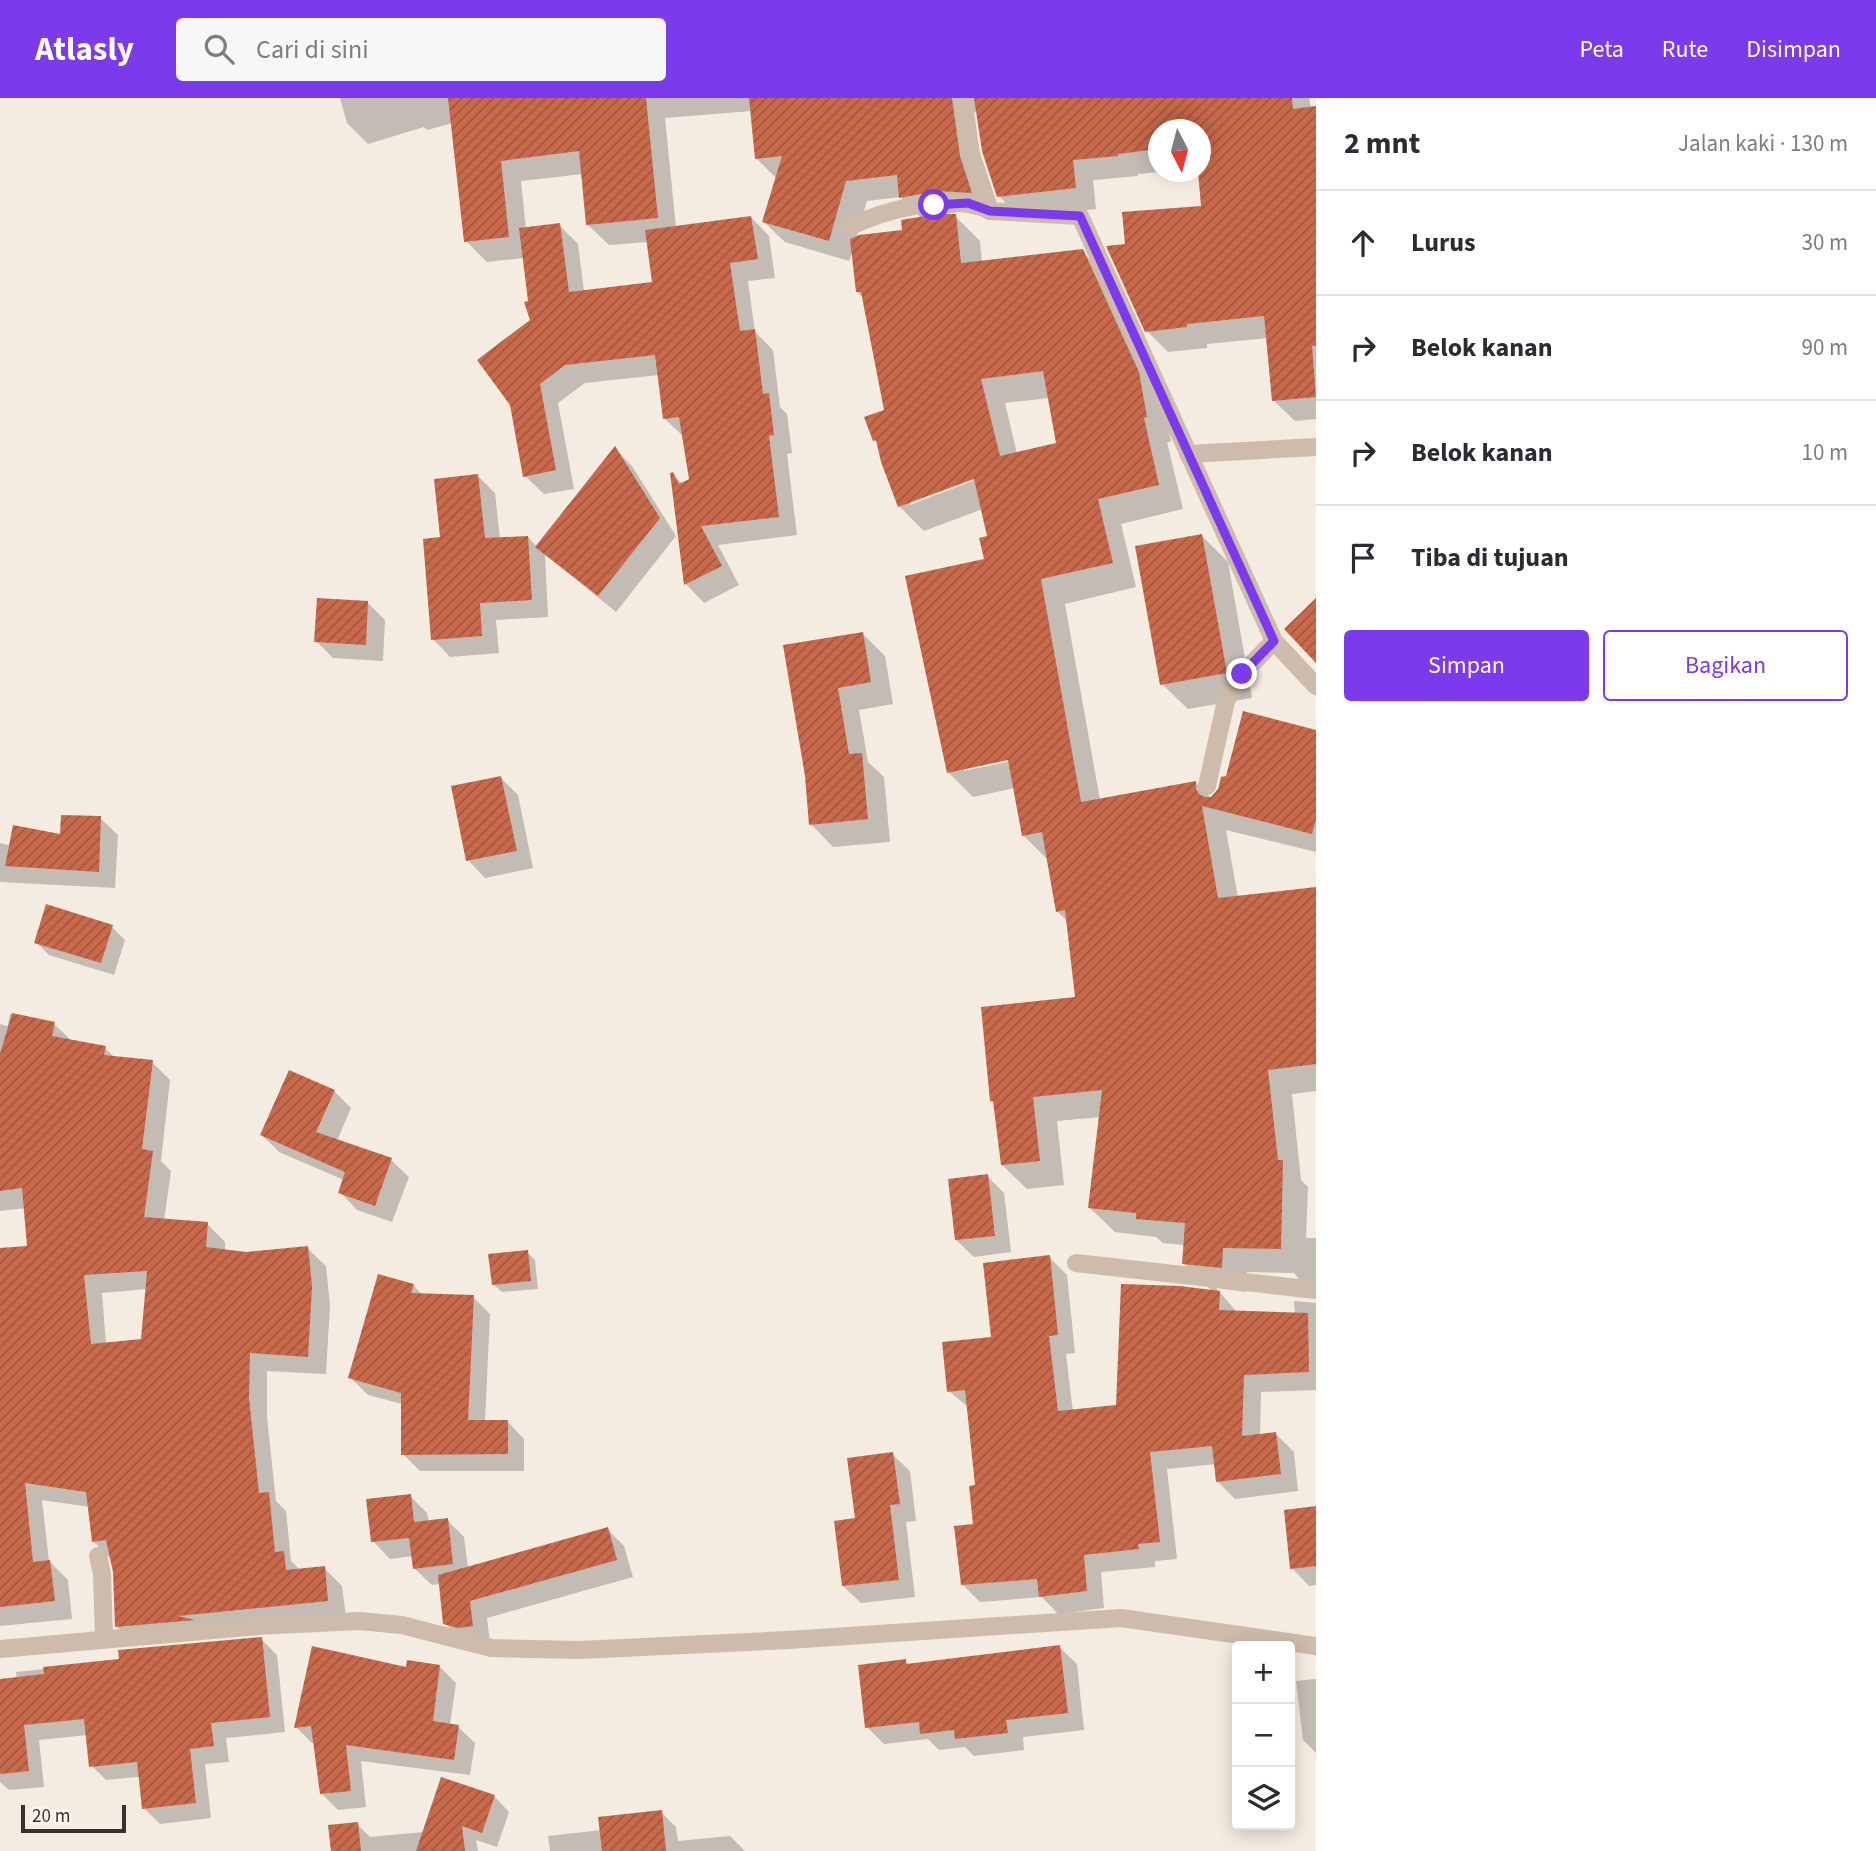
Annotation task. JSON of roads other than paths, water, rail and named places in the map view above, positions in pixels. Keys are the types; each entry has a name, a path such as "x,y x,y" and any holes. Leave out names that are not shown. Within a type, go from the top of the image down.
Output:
{"street":[{"path":"963,98 971,154 990,211"},
{"path":"847,228 878,215 921,205 968,203 990,211 1080,216 1274,641 1316,686"},
{"path":"1188,454 1316,447"},
{"path":"1207,786 1226,701 1242,674 1274,641"},
{"path":"1076,1263 1316,1290"},
{"path":"98,1556 102,1574 104,1638"},
{"path":"0,1649 257,1626 359,1621 402,1625 491,1648 580,1650 788,1640 1121,1618 1316,1646"}]}
